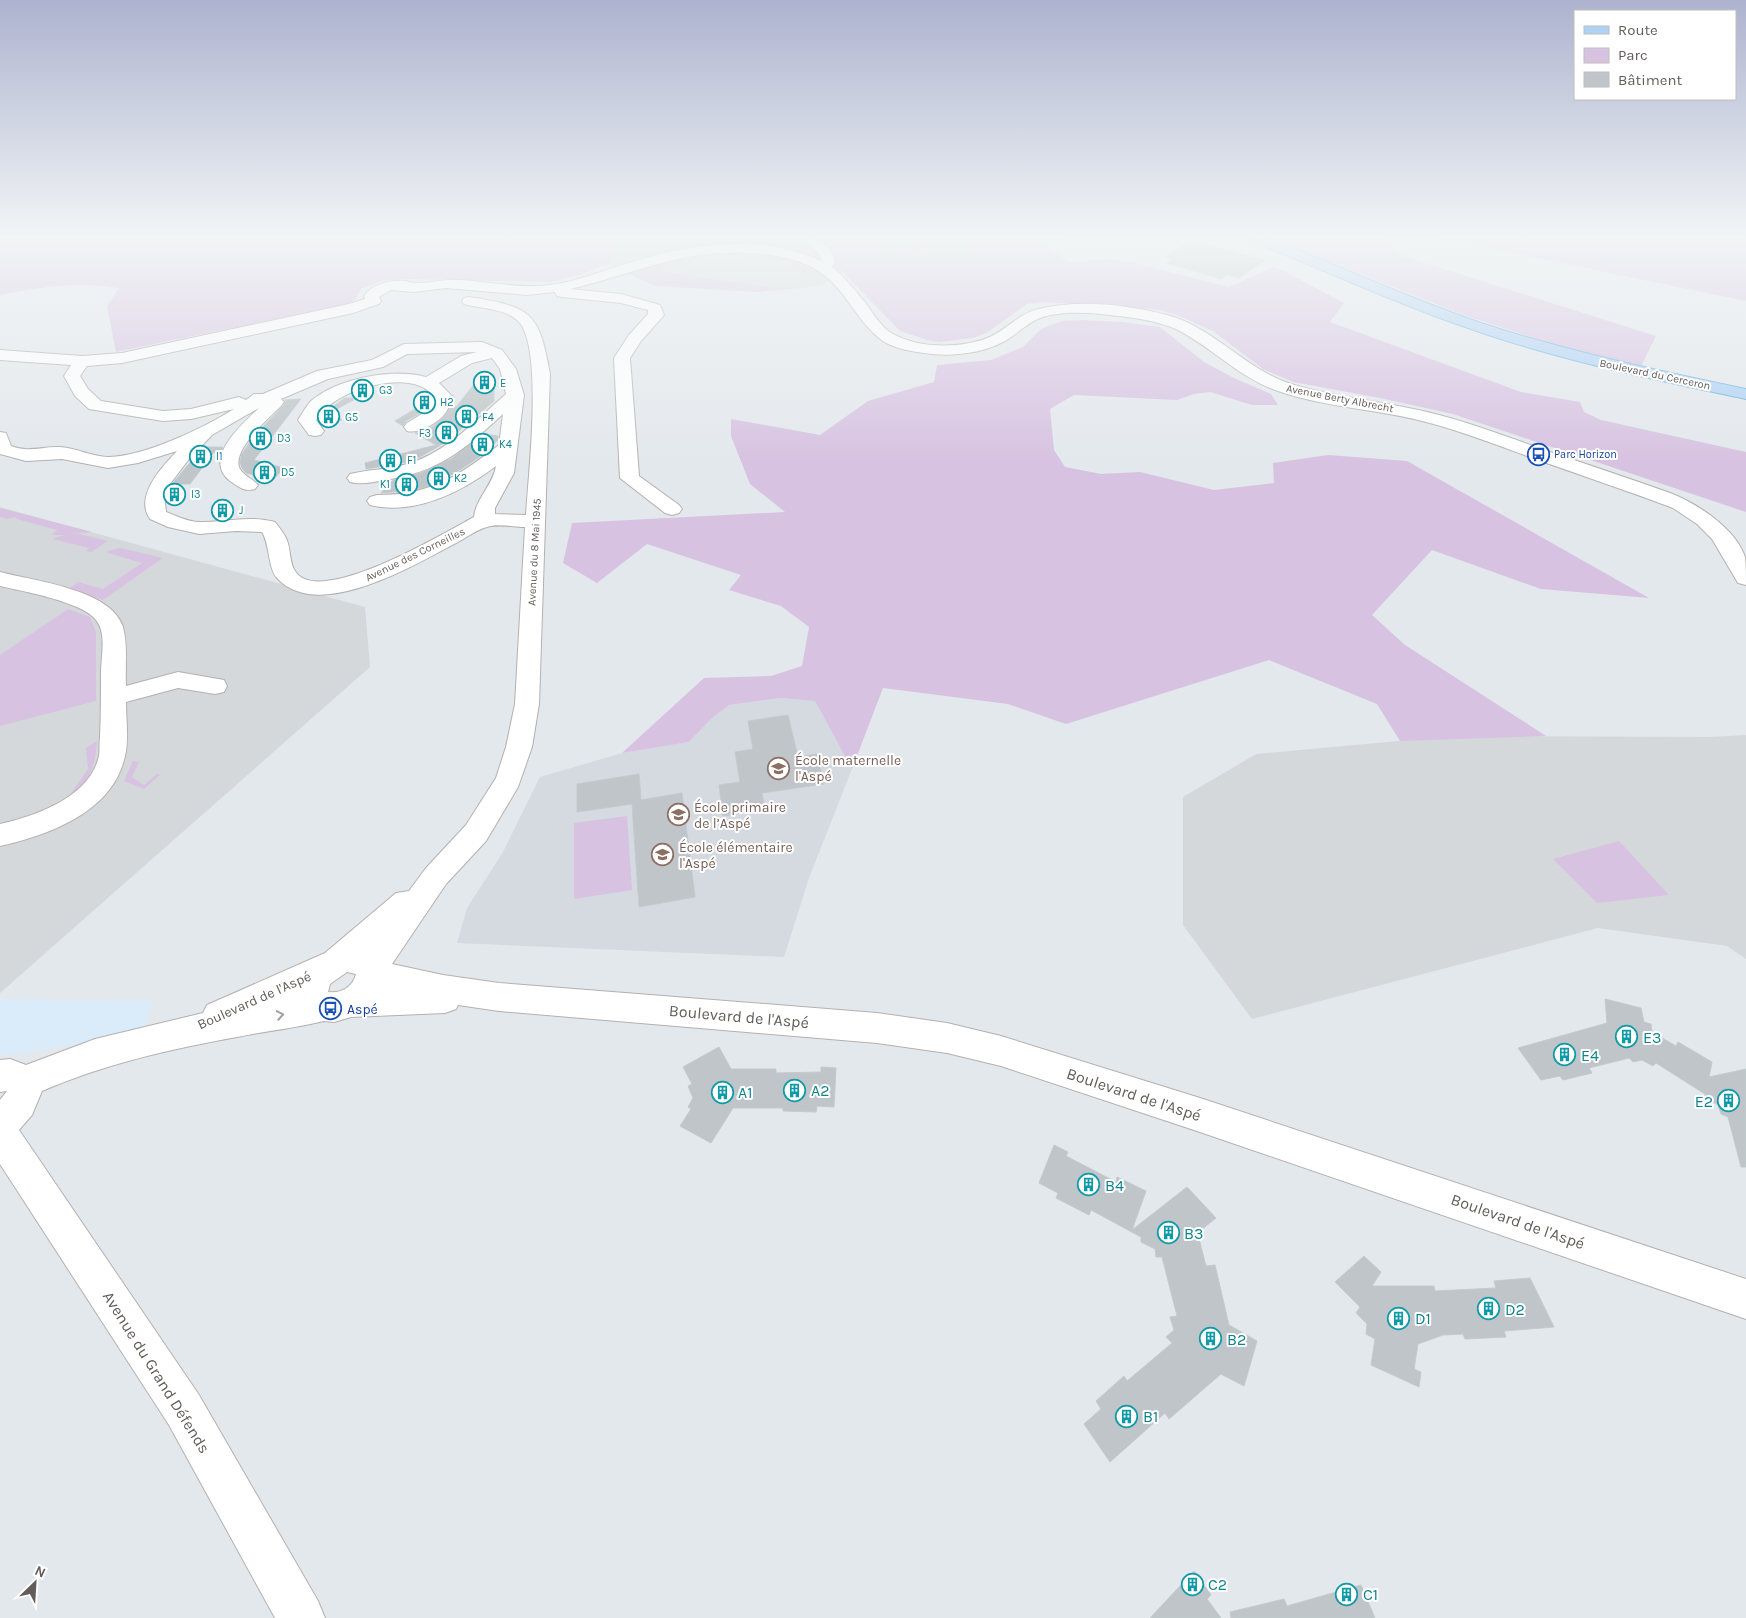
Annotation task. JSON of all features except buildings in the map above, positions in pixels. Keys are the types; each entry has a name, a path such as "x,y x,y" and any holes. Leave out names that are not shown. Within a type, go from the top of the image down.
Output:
{"main road":[{"name":"Boulevard du Cerceron","path":"1442,314 1504,336 1601,362 1746,394"}],"street":[{"path":"0,355 82,361 122,358 328,314"},
{"name":"Avenue du 8 Mai 1945","path":"332,964 436,876 476,833 509,780 519,747 527,704 542,374 536,341 530,322 519,314"},
{"path":"656,314 635,338 622,358 630,478 672,510"},
{"name":"Avenue Berty Albrecht","path":"866,314 886,337 897,342 925,348 958,348 987,343 998,338 1029,317 1043,314"},
{"name":"Avenue Berty Albrecht","path":"1133,314 1172,321 1192,330 1233,361 1270,382 1314,395 1397,410 1439,420 1680,504 1704,519 1721,535 1727,542 1746,578"},
{"path":"82,361 72,376 81,392 95,406 163,416 191,414 255,402 285,392 323,375 349,368 377,364 404,348 482,347 496,353 508,369 515,395 504,473 485,508 484,520"},
{"path":"428,382 467,359 496,353"},
{"path":"342,355 392,355"},
{"path":"315,431 307,420 317,405 337,393 377,380 408,378 428,382 444,397 437,412 413,428"},
{"path":"248,485 232,472 229,460 241,436 285,392"},
{"path":"357,478 394,474 430,462 456,445 515,395"},
{"path":"0,436 3,449 22,456 62,453 84,459 113,462 140,457 205,432 255,402"},
{"name":"Avenue des Corneilles","path":"205,432 181,457 162,481 154,502 157,515 175,524 199,528 236,525 268,526 276,538 285,574 300,586 328,589 364,579 407,560 484,520 536,521"},
{"path":"378,501 413,499 444,490 473,475 508,447"},
{"path":"0,579 88,603 103,612 112,624 114,697 112,756 104,775 89,794 70,809 42,824 0,836"},
{"path":"114,697 178,680 215,686"},
{"name":"Avenue du 8 Mai 1945","path":"372,971 436,876"},
{"path":"346,959 362,960 372,971 367,990 337,1005 316,1003 312,997 311,989 314,981 332,964 346,959"},
{"name":"Boulevard de l'Aspé","path":"181,1033 332,964"},
{"name":"Boulevard de l'Aspé","path":"372,971 443,989 499,997 876,1028 947,1038 1001,1051 1500,1215 1746,1299"},
{"name":"Boulevard de l'Aspé","path":"11,1079 91,1054 181,1033 337,1005 499,997"},
{"path":"0,1123 17,1108 23,1098 25,1089 11,1079"},
{"name":"Avenue du Grand Défends","path":"0,1132 184,1410 301,1618"}],"shaded area":[{"path":"0,507 365,607 370,667 0,993"},
{"name":"École primaire de l’Aspé","path":"780,698 815,701 852,769 809,878 784,957 457,943 467,908 503,852 540,777 622,753 689,742 710,720 729,705"},
{"path":"1746,735 1746,959 1727,946 1598,928 1252,1019 1183,925 1183,797 1256,754 1453,736 1709,737"},
{"path":"0,999 154,1001 142,1034 0,1056"}],"green space":[{"path":"108,314 301,314 116,352"},
{"path":"883,314 1014,314 988,332 973,338 940,342 927,340 900,331"},
{"path":"1172,314 1336,314 1330,322 1521,392 1580,402 1584,412 1601,420 1746,452 1746,512 1453,414 1293,382 1263,369 1213,331"},
{"path":"1459,314 1585,314 1656,336 1641,366 1559,346"},
{"path":"1062,321 1122,322 1160,327 1204,362 1234,378 1271,394 1278,405 1252,405 1210,392 1194,394 1177,400 1074,395 1050,409 1054,450 1065,467 1101,474 1140,472 1214,490 1274,483 1273,463 1328,455 1407,461 1649,598 1541,589 1432,550 1372,615 1405,645 1546,736 1400,741 1377,704 1269,660 1066,724 1008,704 883,688 852,769 815,701 780,698 729,705 710,720 689,742 622,753 704,678 771,676 802,666 809,627 781,606 729,590 741,575 647,544 597,583 563,563 572,523 785,512 750,484 731,436 731,419 820,435 868,401 934,382 937,365 991,360 1023,347 1041,329"},
{"path":"0,508 92,532 75,533 108,541 91,552 86,551 89,548 52,539 65,535 51,535 57,530 15,517 7,519 0,517"},
{"path":"120,548 163,558 103,600 70,588 78,582 103,589 142,563 105,552"},
{"path":"68,609 90,617 96,632 96,701 0,726 0,655"},
{"path":"97,741 95,759 90,774 81,786 67,799 88,769 86,748"},
{"path":"133,761 139,762 132,777 144,785 157,774 161,774 144,789 124,781"},
{"path":"627,816 632,890 574,899 574,823"},
{"path":"1619,841 1669,895 1597,903 1553,859"}],"place":[{"name":"E","path":"484,383"},
{"name":"G3","path":"363,390"},
{"name":"H2","path":"424,402"},
{"name":"G5","path":"329,417"},
{"name":"F4","path":"466,417"},
{"name":"F3","path":"447,433"},
{"name":"D3","path":"261,438"},
{"name":"K4","path":"483,444"},
{"name":"Parc Horizon","path":"1538,454"},
{"name":"I1","path":"200,456"},
{"name":"F1","path":"391,460"},
{"name":"D5","path":"265,472"},
{"name":"K2","path":"438,478"},
{"name":"K1","path":"406,484"},
{"name":"I3","path":"175,494"},
{"name":"J","path":"223,510"},
{"name":"École maternelle l'Aspé","path":"779,768"},
{"name":"École primaire de l’Aspé","path":"678,815"},
{"name":"École élémentaire l'Aspé","path":"663,855"},
{"name":"Aspé","path":"331,1009"},
{"name":"E3","path":"1627,1037"},
{"name":"E4","path":"1565,1055"},
{"name":"A2","path":"795,1090"},
{"name":"A1","path":"722,1092"},
{"name":"E2","path":"1729,1101"},
{"name":"B4","path":"1089,1185"},
{"name":"B3","path":"1168,1233"},
{"name":"D2","path":"1489,1309"},
{"name":"D1","path":"1399,1318"},
{"name":"B2","path":"1211,1339"},
{"name":"B1","path":"1127,1416"},
{"name":"C2","path":"1192,1584"},
{"name":"C1","path":"1347,1594"}]}
